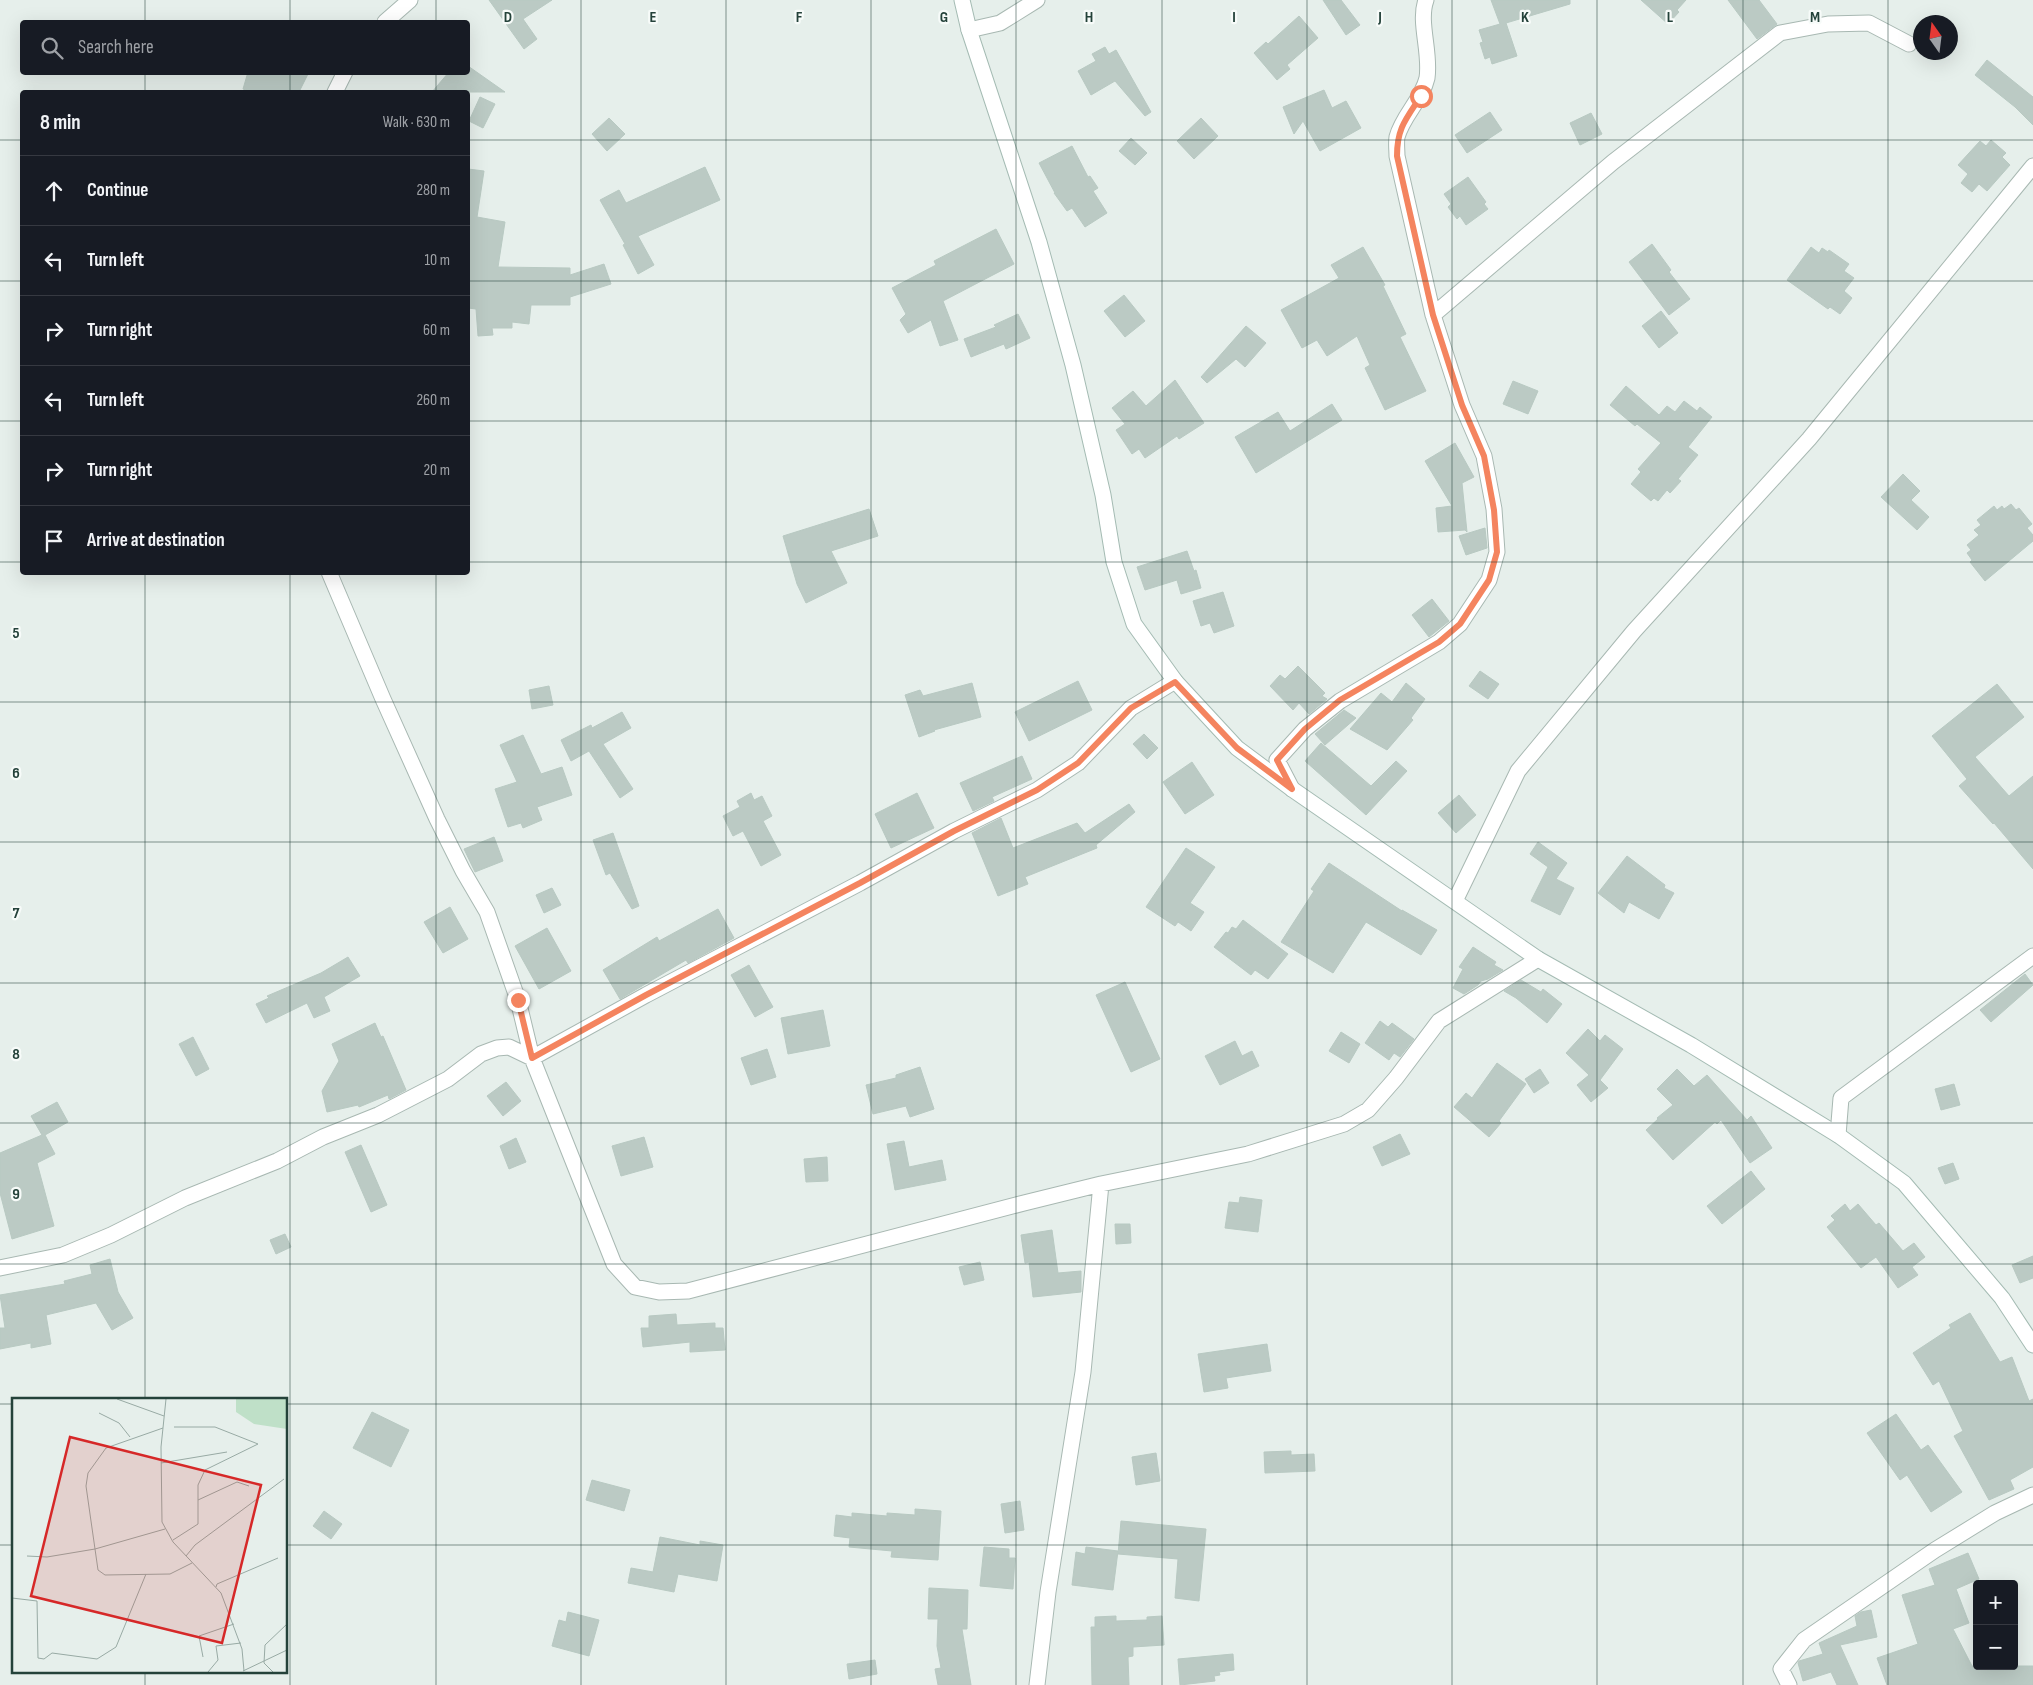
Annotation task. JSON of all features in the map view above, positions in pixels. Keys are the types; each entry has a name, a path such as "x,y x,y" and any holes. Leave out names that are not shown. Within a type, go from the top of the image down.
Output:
{"street":[{"path":"387,20 410,0"},
{"path":"962,0 969,30 1039,242 1073,366 1104,496 1114,562 1134,624 1175,682 1237,748 1292,789 1538,959 1692,1045 1838,1135 1904,1182 2002,1298 2033,1346"},
{"path":"969,30 1000,23 1037,0"},
{"path":"1292,789 1277,760 1305,729 1340,700 1439,642 1460,624 1489,580 1497,552 1494,510 1484,456 1462,405 1433,315 1397,156 1397,138 1404,121 1421,96 1426,78 1429,59 1423,8 1426,0"},
{"path":"1433,315 1613,162 1780,33 1828,24 1869,23 1909,44"},
{"path":"336,90 344,75"},
{"path":"1455,901 1518,771 1634,631 1809,439 2033,166"},
{"path":"330,575 437,820 464,872 488,912 518,1000 532,1058 614,1264 635,1287 659,1292 688,1291 1101,1184 1248,1154 1344,1124 1368,1110 1396,1078 1439,1021 1538,959"},
{"path":"532,1058 954,831 1037,790 1078,763 1131,708 1175,682"},
{"path":"1838,1135 1841,1098 2033,956"},
{"path":"0,1268 63,1255 111,1235 185,1198 277,1161 323,1137 378,1115 448,1079 481,1054 497,1048 509,1048 532,1058"},
{"path":"1037,1685 1048,1592 1083,1372 1101,1184"},
{"path":"1789,1685 1781,1669 1804,1640 1950,1541 1995,1513 2033,1495"}],"building":[{"path":"489,0 552,0 523,19 537,39 524,49"},
{"path":"1323,0 1341,0 1360,25 1346,35"},
{"path":"1491,0 1570,0 1570,4 1506,23 1517,56 1492,64 1490,57 1485,59 1480,43 1483,42 1479,30 1500,24"},
{"path":"1641,0 1686,0 1677,10 1679,12 1668,24"},
{"path":"1728,0 1759,0 1777,24 1757,39"},
{"path":"1299,16 1318,38 1287,65 1290,69 1277,80 1254,53 1266,42 1268,44"},
{"path":"1105,47 1109,54 1116,50 1151,112 1145,116 1115,81 1091,95 1078,71 1096,61 1092,54"},
{"path":"1987,60 2033,97 2033,125 2015,107 1975,75"},
{"path":"470,67 505,92 470,92 470,90 434,90 446,75 470,75"},
{"path":"247,75 308,75 300,90 243,89"},
{"path":"1324,90 1332,108 1346,101 1361,128 1320,151 1303,121 1294,134 1283,107"},
{"path":"480,97 495,104 483,128 470,122"},
{"path":"1490,112 1502,130 1467,153 1455,135"},
{"path":"1591,113 1602,134 1580,145 1570,123"},
{"path":"609,118 625,134 607,151 592,134"},
{"path":"1201,118 1218,136 1194,159 1177,141"},
{"path":"1131,138 1147,153 1135,165 1119,151"},
{"path":"1991,140 2006,153 2002,157 2010,165 1987,191 1979,184 1972,192 1961,183 1968,174 1958,165 1980,141 1986,146"},
{"path":"1072,146 1088,177 1090,176 1098,188 1093,191 1107,213 1085,227 1072,208 1067,211 1054,193 1039,163"},
{"path":"705,167 720,200 638,236 654,265 638,274 623,245 625,244 600,200 619,190 626,203"},
{"path":"470,169 484,171 477,217 505,222 498,267 570,268 570,275 604,264 611,284 570,297 570,305 531,305 529,324 512,322 512,328 492,328 493,335 478,336 476,309 470,308"},
{"path":"1468,177 1486,202 1484,204 1488,209 1466,225 1460,216 1457,219 1448,207 1451,204 1444,194"},
{"path":"996,229 1014,264 943,301 958,340 940,346 931,320 908,333 900,320 906,314 892,288 936,265 934,261"},
{"path":"1652,244 1671,270 1669,272 1690,299 1669,315 1629,262"},
{"path":"1363,247 1385,285 1383,286 1406,334 1400,337 1426,391 1385,410 1365,368 1370,365 1357,336 1327,356 1317,340 1302,348 1281,310 1339,278 1331,265"},
{"path":"1811,247 1819,253 1822,248 1828,252 1829,250 1849,264 1844,271 1854,278 1844,291 1852,298 1840,314 1830,307 1828,309 1787,280"},
{"path":"1124,295 1145,321 1125,337 1104,311"},
{"path":"1661,311 1678,333 1659,348 1642,326"},
{"path":"1018,314 1030,338 1006,349 1004,344 971,357 964,339 996,327 994,325"},
{"path":"1246,326 1266,343 1245,367 1236,359 1207,383 1201,377"},
{"path":"1175,380 1204,423 1179,439 1177,436 1145,458 1139,449 1132,454 1116,430 1125,424 1112,408 1133,391 1146,406"},
{"path":"1513,381 1538,391 1528,414 1503,404"},
{"path":"1626,386 1659,415 1667,406 1675,412 1684,401 1697,411 1700,407 1712,417 1688,447 1698,455 1678,479 1681,481 1670,493 1667,490 1658,501 1654,498 1651,501 1631,484 1641,472 1638,469 1661,443 1637,424 1635,426 1610,405"},
{"path":"1332,404 1342,420 1256,473 1235,437 1278,412 1290,431"},
{"path":"1455,443 1474,477 1462,483 1467,532 1465,530 1438,532 1436,508 1452,506 1425,461"},
{"path":"1903,474 1920,491 1911,500 1929,517 1917,530 1881,497"},
{"path":"2011,504 2016,510 2019,508 2032,524 2027,528 2033,535 2033,541 1985,581 1970,562 1972,560 1967,553 1971,550 1967,545 1979,535 1974,530 1981,525 1977,520 1994,506 1997,510 2002,506 2004,509"},
{"path":"869,509 878,536 831,551 847,583 806,603 797,584 783,536"},
{"path":"1485,528 1487,548 1466,555 1459,536"},
{"path":"1187,551 1194,571 1196,570 1201,588 1181,594 1177,580 1145,590 1137,567"},
{"path":"1223,592 1234,626 1214,633 1210,623 1201,626 1193,601"},
{"path":"1432,599 1449,621 1429,637 1412,615"},
{"path":"1298,666 1325,693 1322,696 1327,699 1309,714 1299,703 1293,710 1270,686 1280,675 1285,679"},
{"path":"1480,671 1499,684 1488,699 1469,686"},
{"path":"1078,681 1092,710 1029,741 1015,712"},
{"path":"972,683 981,717 934,730 919,737 905,695 920,690 923,696"},
{"path":"1406,683 1425,699 1411,718 1413,720 1387,750 1350,729 1381,693 1392,702"},
{"path":"1997,684 2024,717 1975,757 2009,796 2033,776 2033,869 1994,823 1959,786 1967,779 1932,736"},
{"path":"549,686 553,705 532,709 529,690"},
{"path":"1344,710 1356,718 1325,745 1315,734"},
{"path":"622,712 631,728 603,744 633,789 620,798 589,751 571,761 561,740 591,725 592,728"},
{"path":"1144,734 1158,748 1147,759 1133,744"},
{"path":"523,735 541,774 562,767 572,795 537,807 542,820 523,828 521,823 508,827 495,789 517,782 500,745"},
{"path":"1321,743 1371,786 1396,761 1407,771 1366,815 1305,761"},
{"path":"1022,756 1032,779 992,797 994,801 973,811 960,783"},
{"path":"1192,762 1214,795 1185,814 1163,782"},
{"path":"751,793 754,800 762,796 772,816 763,821 781,855 761,866 743,831 733,836 723,816 740,807 737,801"},
{"path":"917,793 934,828 891,848 875,814"},
{"path":"1459,795 1476,815 1456,833 1438,813"},
{"path":"1129,804 1135,812 1096,845 1097,848 1025,877 1028,884 998,896 972,833 1001,818 1013,848 1077,823 1085,833"},
{"path":"613,833 639,906 632,909 610,873 606,875 593,840"},
{"path":"494,837 503,861 475,872 464,849"},
{"path":"1538,842 1567,863 1556,879 1574,888 1560,915 1531,901 1548,867 1530,854"},
{"path":"1186,848 1215,867 1190,903 1204,912 1191,931 1178,922 1175,926 1146,907"},
{"path":"1627,856 1665,885 1664,888 1674,893 1659,919 1629,902 1624,913 1598,893"},
{"path":"1329,863 1402,911 1437,930 1421,955 1366,922 1333,973 1281,942 1314,891 1311,889"},
{"path":"552,888 561,905 544,913 536,895"},
{"path":"450,907 468,939 443,953 424,922"},
{"path":"718,909 734,938 688,963 686,960 620,999 603,970 657,937 659,941"},
{"path":"1243,920 1288,954 1268,979 1255,970 1251,975 1214,947 1226,932 1228,933 1232,927 1236,929"},
{"path":"547,928 571,971 539,989 515,946"},
{"path":"1473,947 1496,962 1494,965 1503,970 1481,981 1464,994 1453,988 1463,969 1459,967"},
{"path":"348,957 360,976 324,997 330,1011 314,1018 307,1003 266,1023 256,1004 269,998 267,996 321,973"},
{"path":"749,965 773,1007 755,1017 731,975"},
{"path":"2025,974 2033,985 1991,1022 1980,1010"},
{"path":"1521,980 1541,992 1543,989 1562,1004 1547,1023 1516,998 1504,991"},
{"path":"1125,982 1160,1059 1131,1072 1096,995"},
{"path":"823,1010 830,1046 788,1054 781,1018"},
{"path":"1380,1021 1388,1027 1392,1023 1414,1039 1400,1057 1394,1053 1389,1060 1365,1043"},
{"path":"375,1023 381,1037 383,1036 406,1090 389,1099 388,1095 359,1107 358,1105 327,1112 322,1091 339,1061 332,1044"},
{"path":"1588,1029 1600,1041 1605,1035 1623,1049 1600,1080 1608,1088 1591,1102 1577,1085 1589,1075 1566,1053"},
{"path":"1341,1032 1360,1044 1349,1063 1329,1051"},
{"path":"193,1037 209,1069 196,1076 179,1044"},
{"path":"1235,1041 1242,1056 1252,1051 1259,1066 1220,1085 1205,1056"},
{"path":"767,1049 776,1077 751,1085 741,1058"},
{"path":"1497,1063 1526,1084 1499,1121 1501,1123 1489,1137 1454,1107 1466,1093 1472,1098"},
{"path":"920,1067 934,1109 910,1117 906,1106 873,1114 866,1085 896,1078 896,1075"},
{"path":"1540,1069 1549,1083 1534,1093 1525,1079"},
{"path":"1677,1069 1694,1086 1707,1075 1747,1120 1751,1116 1772,1148 1750,1163 1721,1120 1717,1124 1715,1122 1673,1160 1646,1130 1673,1105 1657,1089"},
{"path":"506,1082 521,1101 503,1116 487,1096"},
{"path":"1954,1084 1960,1105 1941,1110 1935,1089"},
{"path":"57,1102 68,1122 45,1135 55,1154 37,1163 54,1226 12,1239 0,1193 0,1153 42,1135 31,1116"},
{"path":"1400,1134 1410,1154 1382,1166 1373,1147"},
{"path":"644,1137 653,1167 621,1176 612,1146"},
{"path":"516,1138 526,1162 509,1169 500,1146"},
{"path":"904,1141 909,1167 942,1160 946,1180 895,1190 887,1144"},
{"path":"361,1145 387,1205 371,1212 345,1152"},
{"path":"827,1157 828,1181 806,1182 804,1159"},
{"path":"1953,1163 1959,1179 1945,1184 1938,1168"},
{"path":"1751,1171 1765,1189 1722,1224 1707,1206"},
{"path":"1240,1197 1262,1200 1258,1232 1225,1228 1229,1202 1239,1203"},
{"path":"1845,1204 1850,1211 1858,1204 1876,1225 1879,1223 1903,1251 1914,1243 1925,1257 1912,1267 1918,1275 1898,1288 1876,1257 1861,1268 1827,1227 1835,1220 1831,1216"},
{"path":"1115,1224 1130,1224 1131,1243 1116,1244"},
{"path":"1052,1230 1058,1273 1081,1271 1081,1292 1033,1297 1029,1262 1025,1263 1021,1235"},
{"path":"285,1234 291,1247 276,1254 270,1240"},
{"path":"2033,1256 2033,1278 2020,1283 2012,1265"},
{"path":"110,1259 118,1292 133,1318 112,1330 96,1303 46,1315 51,1344 31,1348 31,1343 0,1349 0,1328 5,1328 0,1295 65,1284 64,1281 92,1274 90,1265"},
{"path":"980,1262 984,1280 964,1285 959,1267"},
{"path":"1970,1313 2000,1362 2012,1357 2029,1401 2033,1399 2033,1467 2010,1480 2014,1489 1989,1500 1954,1436 1963,1431 1939,1381 1933,1385 1913,1353 1951,1328 1949,1325"},
{"path":"676,1314 677,1325 715,1323 715,1328 723,1328 725,1350 690,1352 690,1342 643,1347 641,1328 649,1328 649,1316"},
{"path":"1267,1344 1271,1371 1226,1378 1228,1388 1204,1392 1198,1354"},
{"path":"372,1412 409,1430 391,1467 353,1448"},
{"path":"1896,1414 1921,1450 1928,1445 1962,1492 1931,1512 1907,1475 1900,1480 1867,1433"},
{"path":"1291,1451 1291,1455 1314,1454 1315,1471 1265,1473 1264,1452"},
{"path":"1156,1453 1160,1481 1136,1485 1132,1457"},
{"path":"592,1480 630,1490 624,1511 586,1500"},
{"path":"1020,1501 1024,1530 1005,1533 1001,1504"},
{"path":"915,1509 941,1511 938,1560 891,1557 892,1551 849,1547 850,1538 834,1536 836,1515 852,1517 852,1513 887,1516 887,1513 915,1515"},
{"path":"324,1511 342,1524 331,1539 313,1526"},
{"path":"1121,1521 1206,1529 1199,1601 1175,1598 1178,1559 1118,1554"},
{"path":"660,1537 700,1545 700,1541 723,1545 717,1581 678,1574 674,1592 628,1583 631,1568 653,1572"},
{"path":"984,1547 1009,1549 1009,1558 1015,1558 1013,1589 980,1586"},
{"path":"1086,1547 1118,1551 1113,1590 1072,1585 1076,1552 1085,1554"},
{"path":"1968,1553 1979,1579 1956,1589 1969,1623 1953,1629 1973,1666 1973,1670 2018,1670 2018,1666 2033,1666 2033,1685 1887,1685 1877,1658 1918,1644 1902,1595 1935,1585 1929,1569"},
{"path":"929,1588 968,1590 967,1629 962,1629 971,1685 938,1685 935,1669 941,1668 937,1646 938,1619 928,1619"},
{"path":"1871,1610 1877,1637 1840,1645 1858,1685 1837,1685 1831,1672 1803,1681 1799,1661 1823,1654 1819,1643 1857,1626 1855,1616 1861,1612"},
{"path":"568,1612 599,1620 589,1656 552,1646 559,1620 566,1622"},
{"path":"1116,1616 1116,1621 1147,1620 1147,1617 1162,1616 1164,1645 1133,1647 1133,1656 1128,1657 1129,1685 1092,1685 1091,1627 1095,1627 1095,1617"},
{"path":"1233,1654 1234,1670 1219,1672 1220,1675 1214,1676 1215,1681 1180,1685 1178,1659"},
{"path":"875,1660 877,1674 849,1679 847,1664"}],"route":[{"path":"518,1000 532,1058 954,831 1037,790 1078,763 1131,708 1175,682 1237,748 1292,789 1277,760 1305,729 1340,700 1439,642 1460,624 1489,580 1497,552 1494,510 1484,456 1462,405 1433,315 1397,156 1397,138 1404,121 1421,96"}]}
